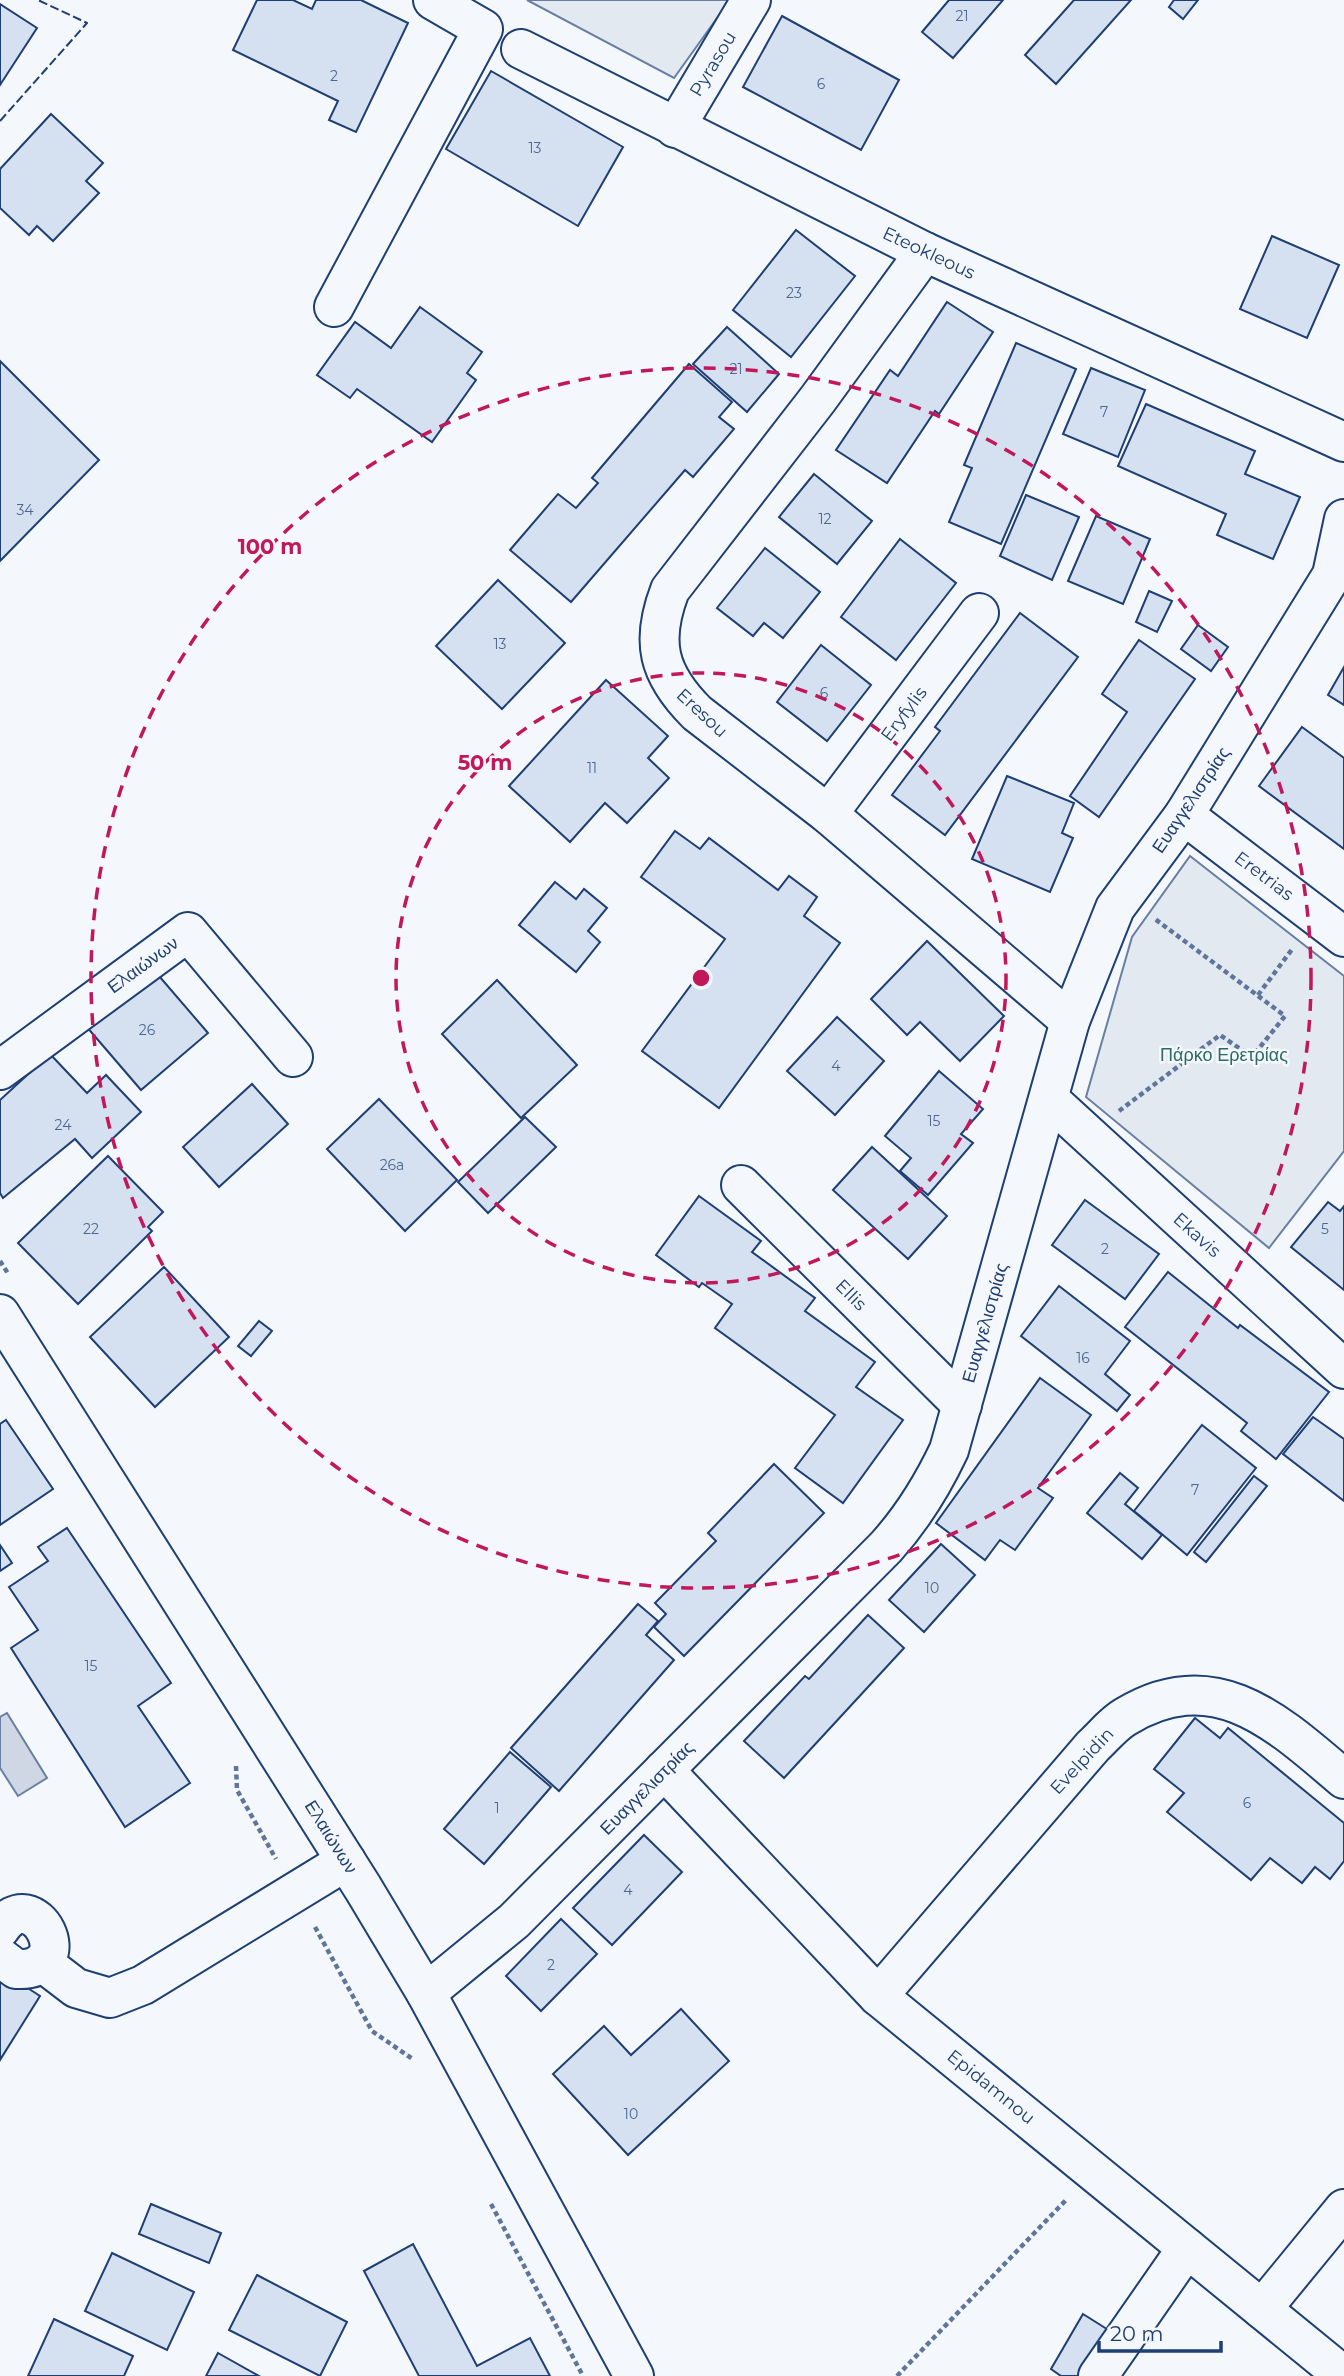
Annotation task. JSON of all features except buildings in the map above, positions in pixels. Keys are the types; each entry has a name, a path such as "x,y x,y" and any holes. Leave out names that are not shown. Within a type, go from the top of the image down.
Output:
{"street":[{"path":"334,307 483,29 433,0"},
{"name":"Pyrasou","path":"675,128 751,0"},
{"name":"Eteokleous","path":"521,49 925,252 1344,442"},
{"name":"Eresou","path":"925,252 818,399 670,590 660,616 659,643 664,670 678,694 697,713 828,814 1070,1021"},
{"name":"Ευαγγελιστρίας","path":"426,1993 514,1921 909,1520 932,1487 949,1450 1050,1100 1070,1021 1115,908 1184,815 1338,577 1344,519"},
{"name":"Eryfylis","path":"828,814 979,613"},
{"name":"Eretrias","path":"1184,815 1331,927"},
{"name":"Ελαιώνων","path":"0,1070 188,932 293,1056"},
{"name":"Ekavis","path":"1050,1100 1344,1369"},
{"name":"Ellis","path":"741,1185 962,1405"},
{"name":"Ελαιώνων","path":"0,1314 346,1861 426,1993 634,2376"},
{"name":"Evelpidin","path":"878,1996 1093,1746 1124,1718 1163,1700 1204,1696 1246,1705 1282,1726 1344,1779"},
{"name":"Epidamnou","path":"664,1770 878,1996 1344,2376"},
{"path":"42,1962 76,1988 110,1998 143,1985 346,1861"},
{"path":"0,1929 10,1918 27,1915 42,1923 50,1938 47,1955 35,1967 16,1969 0,1957"},
{"path":"1262,2309 1344,2208"},
{"path":"1098,2376 1187,2248"}],"path":[{"path":"1087,1134 1220,1035 1252,1057 1285,1016 1125,896"},
{"path":"1258,995 1331,927"},
{"path":"897,2376 1093,2171"}],"green space":[{"path":"527,0 730,0 674,78"},
{"name":"Πάρκο Ερετρίας","path":"1190,856 1344,976 1344,1151 1269,1248 1086,1097 1132,937"}],"shaded area":[{"path":"7,1713 47,1778 18,1796 0,1768 0,1717"}],"fence":[{"path":"0,121 87,23 38,0"}]}
